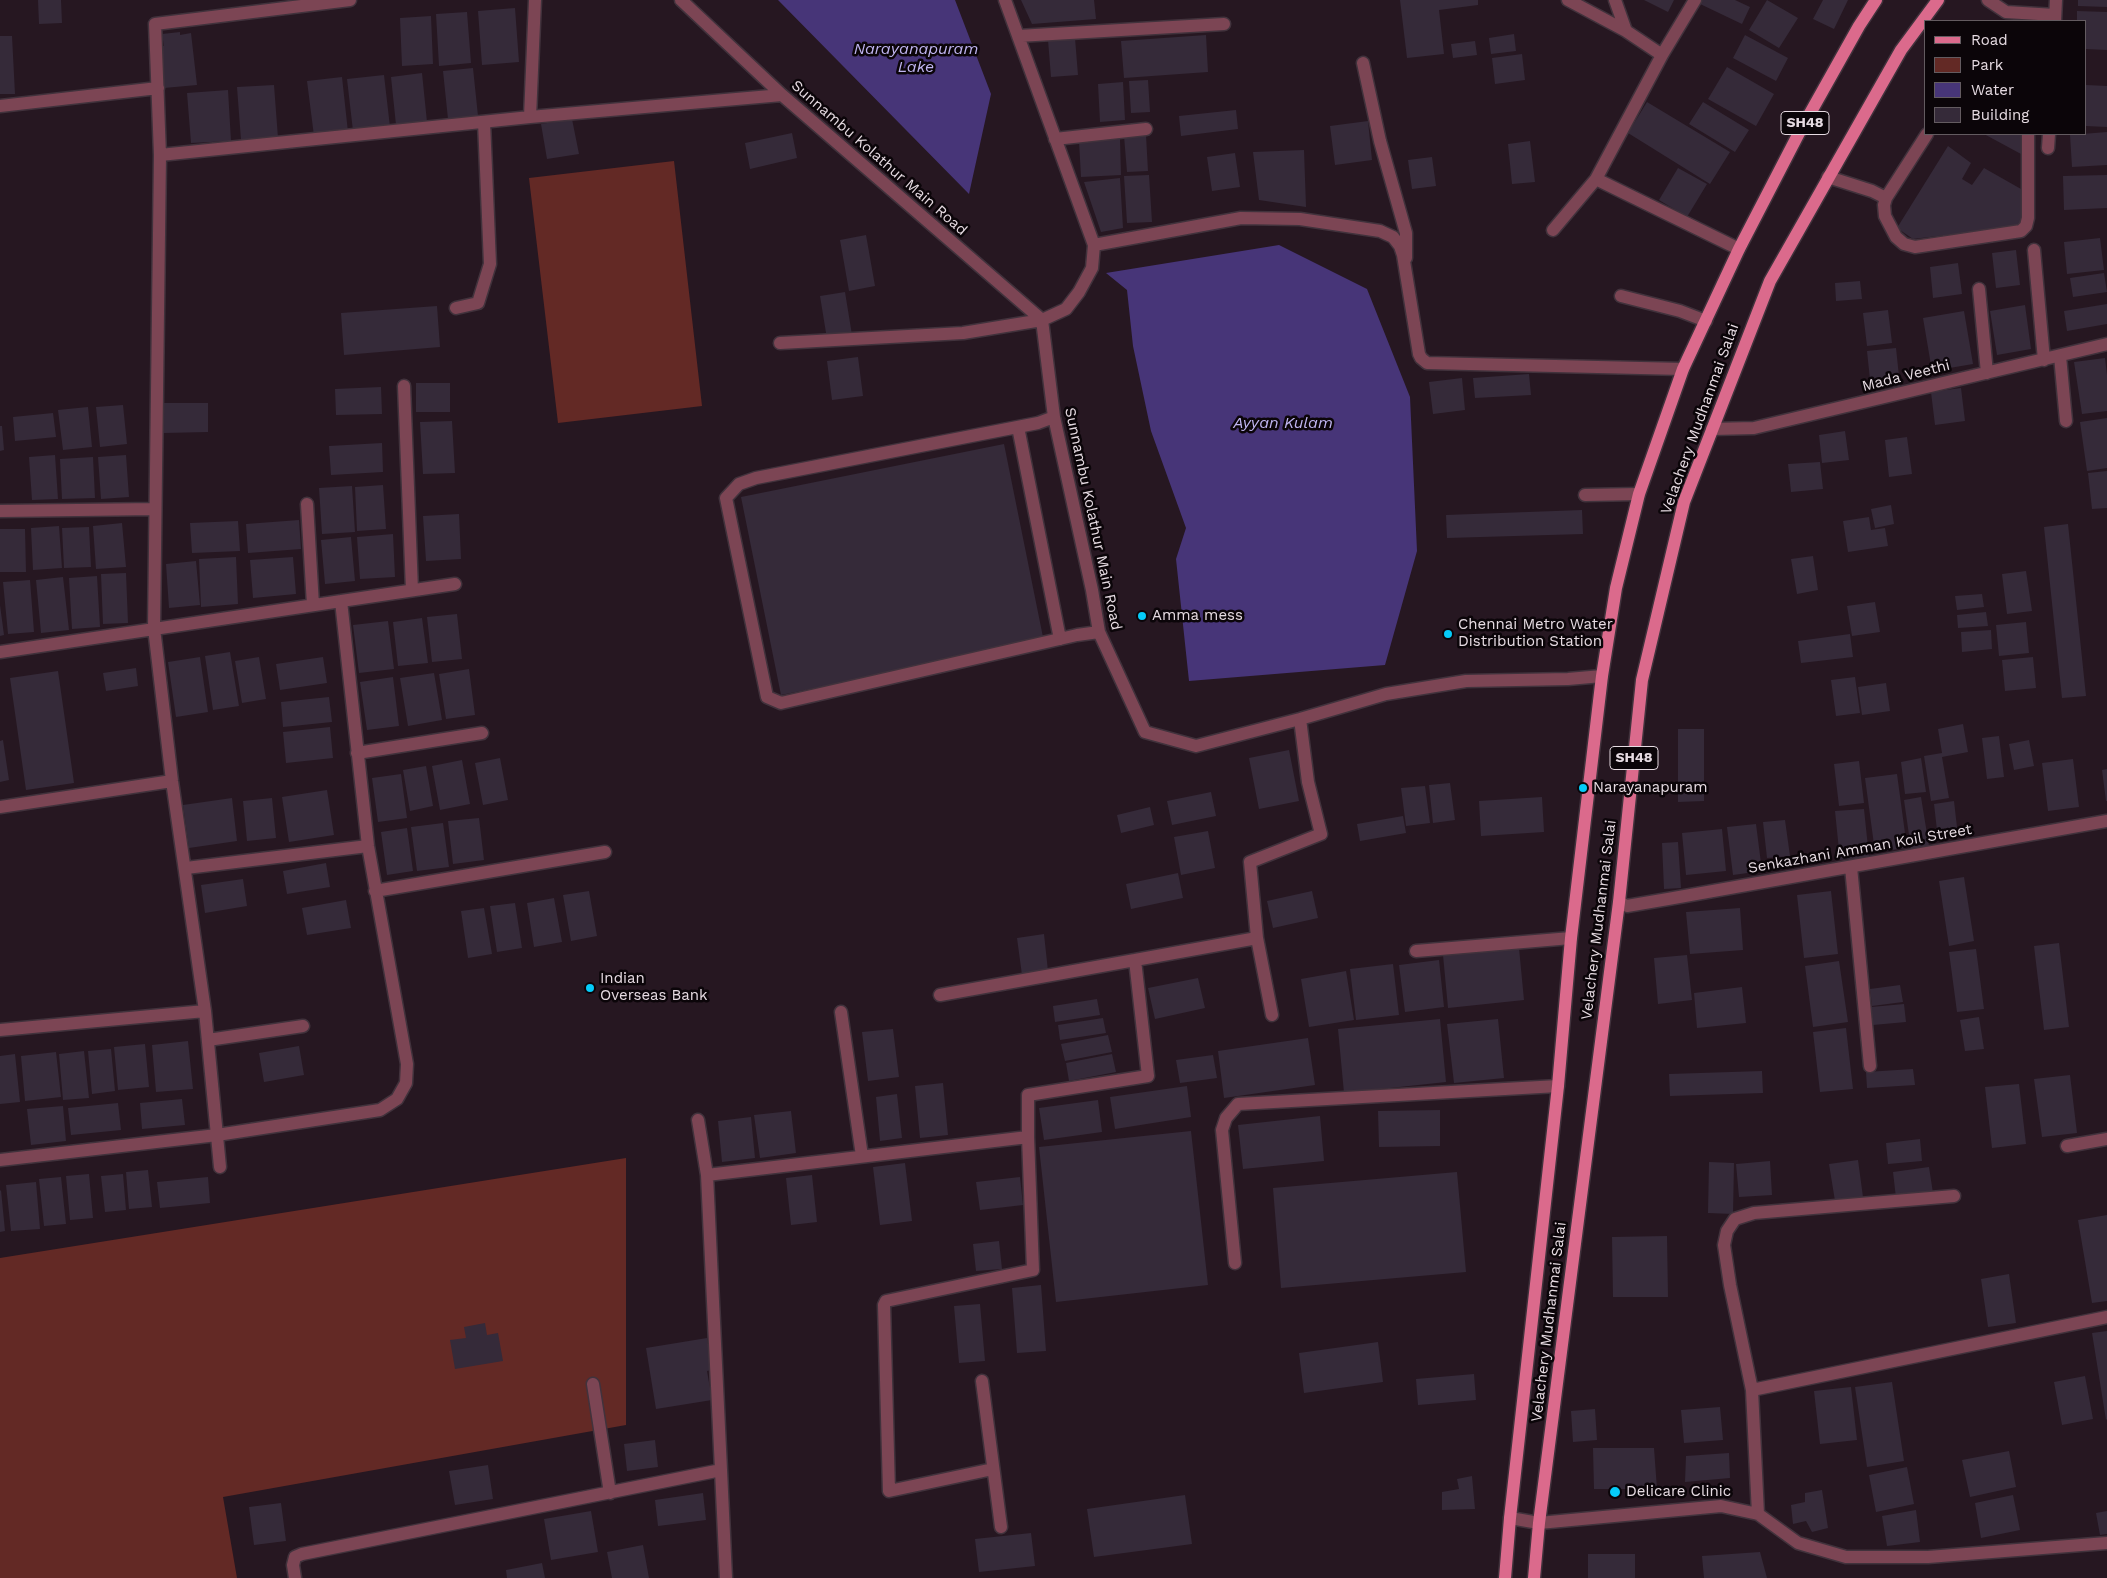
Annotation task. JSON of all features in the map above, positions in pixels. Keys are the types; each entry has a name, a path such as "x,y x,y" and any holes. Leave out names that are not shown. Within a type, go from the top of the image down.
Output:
{"main road":[{"name":"Velachery Mudhanmai Salai","path":"1505,1578 1558,1086 1571,938 1602,676 1616,588 1639,494 1683,369 1739,249 1799,133 1859,26 1876,0"},
{"name":"Velachery Mudhanmai Salai","path":"1534,1578 1539,1523 1619,902 1642,680 1684,502 1770,281 1901,50 1938,0"}],"street":[{"path":"220,1168 205,1012 186,868 172,781 154,628 160,155 155,24 350,0"},
{"path":"530,117 535,0"},
{"name":"Sunnambu Kolathur Main Road","path":"681,0 782,95 1042,320 1054,417 1092,590 1099,632 1145,732 1196,746 1386,694 1466,681 1568,679 1602,676"},
{"path":"780,343 962,334 1042,320 1066,309 1079,292 1092,268 1094,246 1005,0"},
{"path":"1568,0 1626,31 1662,55"},
{"path":"1616,0 1626,31"},
{"path":"1553,230 1596,178 1662,55 1695,0"},
{"path":"1988,0 2003,17 2027,18 2055,18 2056,0"},
{"path":"1018,36 1224,24"},
{"path":"1363,63 1380,140 1406,233 1407,250 1405,265"},
{"path":"0,106 158,88"},
{"path":"160,155 530,117 782,95"},
{"path":"456,308 478,303 490,264 484,122"},
{"path":"1056,139 1146,129"},
{"path":"1926,135 1886,198 1884,205 1885,216 1896,237 1904,244 1915,246 2021,231 2026,226 2028,218 2028,135"},
{"path":"2048,135 2048,148"},
{"path":"1828,177 1872,191 1886,198"},
{"path":"1596,178 1739,249"},
{"path":"1094,246 1241,218 1300,219 1380,232 1393,237 1400,246 1405,265 1419,354 1420,358 1427,364 1683,369"},
{"path":"2034,250 2044,360"},
{"path":"1980,289 1987,374"},
{"path":"1622,296 1680,311 1706,321"},
{"name":"Mada Veethi","path":"1712,429 1754,428 2107,344"},
{"path":"2060,356 2066,421"},
{"path":"404,386 412,590"},
{"path":"1054,417 1038,423 756,478 739,484 726,498 767,697 781,703 1060,639 1099,632"},
{"path":"1018,427 1060,639"},
{"path":"1585,495 1639,494"},
{"path":"307,504 313,605"},
{"path":"0,511 155,509"},
{"path":"0,652 455,584"},
{"path":"0,1160 217,1135 380,1110 397,1099 406,1083 407,1064 368,846 341,601"},
{"path":"1272,1015 1258,938 1250,862 1321,834 1308,782 1300,719"},
{"path":"357,753 482,733"},
{"path":"0,806 172,781"},
{"name":"Senkazhani Amman Koil Street","path":"1619,902 1627,906 2107,821"},
{"path":"186,868 368,846"},
{"path":"375,891 605,852"},
{"path":"1851,867 1870,1066"},
{"path":"940,995 1258,938"},
{"path":"1416,950 1571,938"},
{"path":"993,1470 889,1491 884,1305 886,1301 1033,1270 1028,1095 1148,1076 1135,960"},
{"path":"0,1030 205,1012"},
{"path":"841,1012 862,1156"},
{"path":"208,1040 303,1026"},
{"path":"1234,1263 1222,1130 1226,1118 1238,1104 1558,1086"},
{"path":"698,1120 707,1175 726,1578"},
{"path":"707,1175 1028,1137"},
{"path":"2067,1146 2107,1139"},
{"path":"1758,1514 1752,1390 1730,1285 1724,1245 1727,1231 1734,1219 1754,1213 1954,1196"},
{"path":"1752,1390 2107,1317"},
{"path":"982,1380 1001,1527"},
{"path":"593,1384 610,1493"},
{"path":"295,1578 293,1565 295,1557 302,1554 721,1470"},
{"path":"1510,1518 1539,1523 1721,1506 1758,1514 1798,1543 1846,1557 1928,1557 2107,1543"}],"green space":[{"path":"674,161 702,406 558,423 529,178"},
{"path":"626,1158 626,1425 223,1497 237,1578 0,1578 0,1258"}],"water":[{"name":"Narayanapuram Lake","path":"778,0 955,0 991,94 969,194"},
{"name":"Ayyan Kulam","path":"1279,245 1367,289 1410,397 1417,551 1385,665 1189,681 1176,559 1186,528 1151,431 1133,346 1127,290 1106,273"}],"building":[{"path":"38,0 61,0 62,23 39,24"},
{"path":"1021,0 1094,0 1096,19 1032,24"},
{"path":"1400,0 1478,0 1478,5 1439,10 1444,54 1407,58"},
{"path":"1644,0 1674,0 1668,12"},
{"path":"1699,0 1735,0 1750,7 1742,24 1698,3"},
{"path":"1767,0 1798,18 1779,48 1749,30"},
{"path":"1823,0 1848,0 1834,29 1813,19"},
{"path":"2078,0 2107,0 2107,7 2078,6"},
{"path":"515,8 519,62 482,65 478,11"},
{"path":"2077,11 2107,12 2107,50 2087,49 2087,20 2077,20"},
{"path":"467,12 471,63 439,66 436,14"},
{"path":"431,16 433,64 402,66 400,18"},
{"path":"180,32 180,35 191,33 197,85 164,88 160,46 164,46 162,34"},
{"path":"1514,34 1516,51 1491,54 1489,38"},
{"path":"1206,35 1208,72 1124,78 1121,41"},
{"path":"1745,35 1788,58 1776,81 1733,58"},
{"path":"0,36 12,36 15,94 0,94"},
{"path":"1075,38 1078,75 1051,77 1048,40"},
{"path":"1475,41 1477,55 1453,58 1451,44"},
{"path":"1522,54 1525,80 1495,84 1492,58"},
{"path":"1727,67 1774,94 1756,126 1708,99"},
{"path":"473,68 478,116 448,119 443,71"},
{"path":"422,73 427,122 396,125 391,77"},
{"path":"384,75 390,127 353,131 347,79"},
{"path":"342,77 348,132 314,136 307,81"},
{"path":"1148,80 1150,112 1131,113 1129,81"},
{"path":"1123,82 1125,120 1100,122 1098,84"},
{"path":"274,85 278,138 241,140 237,87"},
{"path":"2087,85 2107,86 2107,127 2087,126"},
{"path":"228,90 231,141 191,143 187,93"},
{"path":"1647,102 1730,152 1710,184 1628,133"},
{"path":"1703,102 1749,130 1735,152 1689,124"},
{"path":"1236,110 1238,129 1181,136 1179,116"},
{"path":"572,119 579,154 547,159 541,124"},
{"path":"1368,121 1372,160 1335,165 1330,126"},
{"path":"2107,132 2107,165 2072,167 2070,135"},
{"path":"792,133 797,158 750,169 745,143"},
{"path":"1146,135 1148,171 1127,172 1124,136"},
{"path":"1986,135 2022,135 2021,154"},
{"path":"1120,139 1121,175 1081,177 1079,141"},
{"path":"1530,141 1535,182 1512,184 1508,144"},
{"path":"1948,146 1971,163 1962,179 1972,185 1984,168 2021,189 2022,226 1913,239 1897,228"},
{"path":"1304,150 1306,207 1259,200 1253,152"},
{"path":"1235,153 1240,187 1212,191 1207,157"},
{"path":"1432,157 1436,186 1412,189 1408,160"},
{"path":"1678,168 1707,184 1687,217 1659,200"},
{"path":"1149,175 1152,222 1127,223 1124,176"},
{"path":"2107,175 2107,208 2064,210 2063,176"},
{"path":"1120,178 1123,228 1101,232 1084,182"},
{"path":"866,235 875,286 849,291 840,240"},
{"path":"2100,238 2104,270 2067,274 2064,242"},
{"path":"2016,250 2020,285 1996,288 1992,253"},
{"path":"1958,263 1962,294 1933,298 1930,267"},
{"path":"2104,273 2107,292 2073,297 2070,278"},
{"path":"1860,281 1862,299 1836,301 1835,283"},
{"path":"845,292 852,335 827,339 820,296"},
{"path":"2107,304 2107,324 2067,331 2064,311"},
{"path":"2025,305 2031,349 1997,355 1990,311"},
{"path":"437,306 440,347 344,355 341,313"},
{"path":"1888,310 1892,343 1867,346 1863,313"},
{"path":"1964,311 1973,364 1932,371 1923,318"},
{"path":"1896,348 1900,386 1871,389 1867,351"},
{"path":"858,357 863,396 832,400 827,361"},
{"path":"2105,358 2107,411 2082,414 2074,362"},
{"path":"1529,374 1531,395 1475,398 1473,378"},
{"path":"1462,378 1465,410 1433,414 1429,382"},
{"path":"416,383 450,383 450,412 416,412"},
{"path":"381,387 382,414 336,415 335,389"},
{"path":"1961,388 1965,421 1935,425 1931,392"},
{"path":"163,403 208,403 208,432 164,433"},
{"path":"123,405 127,444 100,447 96,407"},
{"path":"88,407 92,447 63,450 58,410"},
{"path":"53,413 56,437 15,441 13,417"},
{"path":"2107,418 2107,468 2087,471 2080,422"},
{"path":"452,421 455,473 423,474 420,422"},
{"path":"0,426 2,426 4,450 0,451"},
{"path":"1845,431 1849,460 1822,463 1819,435"},
{"path":"1907,437 1912,474 1889,477 1885,440"},
{"path":"382,443 383,472 331,475 329,446"},
{"path":"1004,444 1044,642 781,695 741,497"},
{"path":"55,455 58,499 32,500 29,457"},
{"path":"126,455 129,497 101,499 98,457"},
{"path":"93,457 95,498 62,499 60,459"},
{"path":"1820,462 1823,489 1791,492 1788,464"},
{"path":"2107,471 2107,508 2092,509 2088,473"},
{"path":"383,485 386,529 357,531 355,487"},
{"path":"352,486 355,532 322,534 319,488"},
{"path":"1891,505 1894,524 1875,528 1871,509"},
{"path":"1582,510 1583,534 1447,538 1446,515"},
{"path":"459,514 461,559 426,561 423,516"},
{"path":"1869,517 1871,530 1885,528 1888,546 1848,552 1843,521"},
{"path":"299,520 301,549 248,553 246,524"},
{"path":"238,521 240,551 192,553 190,523"},
{"path":"122,523 126,567 96,569 93,526"},
{"path":"2068,524 2086,696 2062,698 2044,527"},
{"path":"59,526 62,568 33,570 31,528"},
{"path":"89,527 91,567 64,568 62,528"},
{"path":"0,529 25,529 26,572 0,572"},
{"path":"393,534 395,577 360,579 357,537"},
{"path":"351,537 355,581 325,584 321,540"},
{"path":"1813,556 1818,590 1797,594 1791,559"},
{"path":"236,557 238,604 201,607 199,559"},
{"path":"293,557 296,594 253,598 250,560"},
{"path":"196,561 200,605 169,608 166,564"},
{"path":"2026,571 2032,611 2007,614 2002,574"},
{"path":"126,573 128,623 103,624 101,574"},
{"path":"97,576 100,627 72,629 69,578"},
{"path":"63,577 69,630 41,633 36,580"},
{"path":"30,580 34,632 8,634 3,582"},
{"path":"1982,594 1984,607 1957,610 1955,596"},
{"path":"1875,602 1880,632 1852,636 1847,606"},
{"path":"0,605 4,635 0,636"},
{"path":"1986,612 1988,626 1958,628 1957,615"},
{"path":"457,614 462,659 432,662 427,617"},
{"path":"422,618 428,663 398,666 393,622"},
{"path":"388,621 394,669 359,673 353,625"},
{"path":"2026,622 2029,653 1999,656 1996,625"},
{"path":"1991,630 1992,649 1962,652 1961,632"},
{"path":"1850,634 1853,657 1801,663 1798,641"},
{"path":"230,652 239,706 213,710 205,656"},
{"path":"200,657 208,712 176,717 168,662"},
{"path":"259,657 266,699 242,703 235,661"},
{"path":"323,657 327,683 280,690 276,664"},
{"path":"2033,657 2036,688 2005,691 2002,660"},
{"path":"136,668 138,686 106,691 103,673"},
{"path":"469,669 475,715 446,719 439,674"},
{"path":"58,671 74,783 26,790 10,678"},
{"path":"434,673 442,720 408,726 400,678"},
{"path":"393,677 399,726 367,730 360,682"},
{"path":"1855,677 1860,713 1836,716 1831,680"},
{"path":"1886,683 1890,711 1862,715 1858,687"},
{"path":"329,697 332,722 283,727 281,702"},
{"path":"1963,724 1968,752 1942,757 1949,798 1931,801 1924,756 1942,753 1938,729"},
{"path":"330,727 333,758 286,763 283,732"},
{"path":"1678,729 1704,729 1704,801 1678,802"},
{"path":"1999,736 2004,777 1987,779 1982,738"},
{"path":"3,740 9,780 0,782 0,741"},
{"path":"2029,740 2034,766 2014,770 2009,744"},
{"path":"1289,750 1299,801 1259,809 1249,758"},
{"path":"500,758 508,800 483,805 475,763"},
{"path":"1921,758 1926,792 1905,794 1901,762"},
{"path":"2073,759 2079,807 2048,811 2042,763"},
{"path":"462,760 470,804 440,810 432,766"},
{"path":"1859,761 1864,803 1839,806 1834,764"},
{"path":"426,766 433,806 410,811 403,770"},
{"path":"2107,769 2107,801 2106,801 2102,770"},
{"path":"401,774 407,818 378,822 372,778"},
{"path":"1897,774 1907,848 1875,852 1865,778"},
{"path":"1450,783 1455,820 1433,823 1429,785"},
{"path":"1425,786 1430,823 1406,826 1401,788"},
{"path":"327,790 334,835 289,842 282,797"},
{"path":"1211,792 1216,816 1172,825 1167,801"},
{"path":"1542,797 1544,832 1481,836 1479,801"},
{"path":"1921,797 1929,846 1911,849 1904,800"},
{"path":"232,798 237,841 189,848 183,805"},
{"path":"272,798 276,838 247,841 243,801"},
{"path":"1954,801 1958,836 1938,839 1934,804"},
{"path":"1150,807 1154,825 1121,833 1117,815"},
{"path":"1864,809 1869,857 1840,860 1835,811"},
{"path":"1403,816 1406,833 1360,841 1357,824"},
{"path":"479,818 484,860 453,864 448,821"},
{"path":"1785,820 1790,856 1767,858 1763,822"},
{"path":"443,823 449,867 417,871 411,827"},
{"path":"1756,824 1762,871 1733,875 1727,827"},
{"path":"407,828 413,871 387,875 381,832"},
{"path":"1722,829 1726,871 1686,875 1682,833"},
{"path":"1208,831 1215,868 1181,875 1174,837"},
{"path":"1678,842 1681,888 1664,889 1662,843"},
{"path":"326,863 330,887 287,894 283,871"},
{"path":"1178,873 1183,898 1131,909 1126,884"},
{"path":"1964,877 1974,941 1949,946 1939,881"},
{"path":"243,879 247,906 205,913 201,885"},
{"path":"589,891 597,936 571,941 563,895"},
{"path":"1312,891 1318,918 1273,928 1267,901"},
{"path":"1831,891 1838,954 1804,958 1797,895"},
{"path":"554,898 562,942 534,947 527,903"},
{"path":"346,900 351,928 307,935 302,908"},
{"path":"515,903 522,948 497,952 490,906"},
{"path":"484,908 492,954 468,958 461,911"},
{"path":"1740,908 1743,950 1690,954 1686,912"},
{"path":"1044,934 1048,971 1022,975 1017,938"},
{"path":"2059,943 2069,1027 2044,1030 2034,946"},
{"path":"1519,948 1524,1000 1448,1008 1443,955"},
{"path":"1976,949 1984,1009 1957,1012 1949,952"},
{"path":"1687,955 1692,1000 1658,1004 1654,958"},
{"path":"1439,960 1444,1007 1405,1012 1399,965"},
{"path":"1839,961 1848,1022 1813,1027 1805,966"},
{"path":"1393,964 1399,1015 1356,1020 1350,969"},
{"path":"1346,971 1354,1020 1309,1027 1301,979"},
{"path":"1198,978 1205,1008 1155,1019 1148,988"},
{"path":"1900,985 1903,1002 1872,1006 1870,989"},
{"path":"1742,987 1746,1023 1697,1028 1694,993"},
{"path":"1097,999 1100,1015 1055,1022 1053,1006"},
{"path":"1904,1004 1906,1022 1873,1025 1871,1007"},
{"path":"1979,1017 1984,1049 1965,1051 1960,1020"},
{"path":"1103,1018 1106,1033 1060,1040 1058,1025"},
{"path":"1440,1019 1446,1082 1344,1093 1338,1029"},
{"path":"1498,1019 1504,1078 1454,1083 1447,1024"},
{"path":"1846,1028 1853,1089 1820,1092 1813,1032"},
{"path":"893,1029 899,1077 868,1081 862,1032"},
{"path":"1108,1035 1112,1052 1065,1061 1061,1044"},
{"path":"1308,1038 1315,1085 1224,1098 1218,1051"},
{"path":"188,1041 193,1089 156,1092 152,1045"},
{"path":"145,1044 149,1087 118,1090 114,1047"},
{"path":"299,1046 304,1075 264,1082 259,1053"},
{"path":"111,1049 115,1091 92,1094 88,1051"},
{"path":"84,1051 89,1098 63,1100 59,1054"},
{"path":"56,1052 61,1097 25,1101 21,1056"},
{"path":"15,1054 20,1102 0,1104 0,1056"},
{"path":"1112,1054 1116,1072 1069,1081 1066,1063"},
{"path":"1213,1055 1217,1078 1180,1083 1176,1060"},
{"path":"1913,1069 1915,1085 1867,1088 1866,1072"},
{"path":"1762,1071 1763,1093 1670,1096 1669,1074"},
{"path":"2070,1075 2077,1133 2042,1137 2034,1079"},
{"path":"943,1083 948,1135 920,1138 915,1086"},
{"path":"2019,1084 2026,1144 1992,1148 1985,1087"},
{"path":"1187,1086 1191,1117 1115,1129 1110,1097"},
{"path":"897,1094 902,1138 880,1141 876,1097"},
{"path":"182,1099 185,1125 142,1129 140,1103"},
{"path":"1098,1100 1102,1132 1044,1140 1039,1108"},
{"path":"118,1103 121,1130 71,1135 68,1108"},
{"path":"63,1106 66,1141 31,1145 27,1109"},
{"path":"1440,1110 1440,1146 1379,1147 1378,1111"},
{"path":"791,1111 796,1153 760,1158 754,1115"},
{"path":"1320,1116 1324,1161 1243,1169 1238,1125"},
{"path":"751,1117 755,1158 722,1162 718,1121"},
{"path":"1191,1131 1208,1285 1056,1302 1039,1147"},
{"path":"1920,1139 1922,1161 1888,1164 1886,1143"},
{"path":"1858,1160 1863,1197 1835,1201 1829,1164"},
{"path":"1770,1161 1772,1195 1739,1197 1736,1164"},
{"path":"1709,1162 1734,1163 1733,1214 1708,1213"},
{"path":"905,1163 912,1221 880,1225 873,1167"},
{"path":"1929,1167 1933,1193 1896,1198 1893,1172"},
{"path":"148,1170 152,1207 129,1209 126,1172"},
{"path":"1457,1172 1466,1272 1281,1288 1273,1188"},
{"path":"89,1174 93,1218 70,1220 66,1176"},
{"path":"123,1174 126,1210 105,1212 101,1176"},
{"path":"812,1175 817,1222 791,1225 786,1178"},
{"path":"61,1177 66,1224 44,1226 39,1179"},
{"path":"208,1177 210,1203 160,1208 157,1182"},
{"path":"1020,1177 1023,1205 980,1210 976,1182"},
{"path":"36,1182 40,1229 11,1231 6,1185"},
{"path":"0,1191 5,1231 0,1232"},
{"path":"2107,1215 2107,1301 2092,1303 2078,1220"},
{"path":"1667,1236 1668,1297 1613,1297 1612,1237"},
{"path":"999,1241 1002,1269 976,1271 973,1244"},
{"path":"2009,1274 2016,1323 1988,1327 1981,1279"},
{"path":"1041,1285 1046,1351 1017,1353 1012,1288"},
{"path":"980,1304 985,1361 959,1363 954,1306"},
{"path":"485,1323 487,1335 498,1333 503,1361 455,1369 450,1340 466,1338 464,1327"},
{"path":"2107,1331 2107,1419 2106,1420 2092,1333"},
{"path":"707,1338 712,1370 707,1371 712,1400 656,1409 646,1348"},
{"path":"1378,1342 1383,1382 1304,1393 1299,1353"},
{"path":"1474,1374 1476,1400 1418,1405 1416,1379"},
{"path":"2085,1376 2093,1419 2062,1425 2054,1382"},
{"path":"1892,1382 1904,1461 1867,1467 1855,1387"},
{"path":"1851,1387 1857,1440 1820,1444 1814,1391"},
{"path":"1720,1407 1723,1440 1684,1443 1681,1410"},
{"path":"1595,1409 1597,1440 1573,1442 1571,1411"},
{"path":"655,1440 658,1467 627,1471 624,1444"},
{"path":"1593,1448 1654,1448 1657,1489 1594,1489"},
{"path":"2009,1451 2016,1487 1970,1497 1962,1460"},
{"path":"1729,1453 1730,1478 1685,1482 1686,1456"},
{"path":"488,1465 493,1499 455,1505 449,1471"},
{"path":"1907,1467 1914,1504 1876,1512 1869,1475"},
{"path":"1472,1476 1475,1509 1442,1510 1442,1492 1459,1489 1457,1479"},
{"path":"1822,1490 1828,1528 1812,1532 1806,1521 1793,1524 1791,1505 1805,1502 1805,1493"},
{"path":"703,1493 706,1520 658,1526 655,1500"},
{"path":"1185,1495 1192,1544 1094,1557 1087,1509"},
{"path":"2013,1495 2020,1530 1981,1538 1975,1503"},
{"path":"281,1503 286,1541 254,1545 249,1507"},
{"path":"1916,1510 1920,1542 1887,1546 1882,1516"},
{"path":"591,1511 598,1552 551,1560 544,1519"},
{"path":"2107,1511 2107,1534 2100,1535 2096,1513"},
{"path":"1031,1533 1035,1566 979,1572 975,1539"},
{"path":"643,1545 649,1578 612,1578 607,1552"},
{"path":"1760,1552 1767,1578 1704,1578 1702,1556"},
{"path":"1588,1554 1635,1554 1635,1578 1588,1578"},
{"path":"542,1563 545,1578 507,1578 506,1570"}],"place":[{"name":"Amma mess","path":"1142,616"},
{"name":"Chennai Metro Water Distribution Station","path":"1448,634"},
{"name":"Narayanapuram","path":"1583,788"},
{"name":"Indian Overseas Bank","path":"590,988"},
{"name":"Delicare Clinic","path":"1615,1492"}]}
